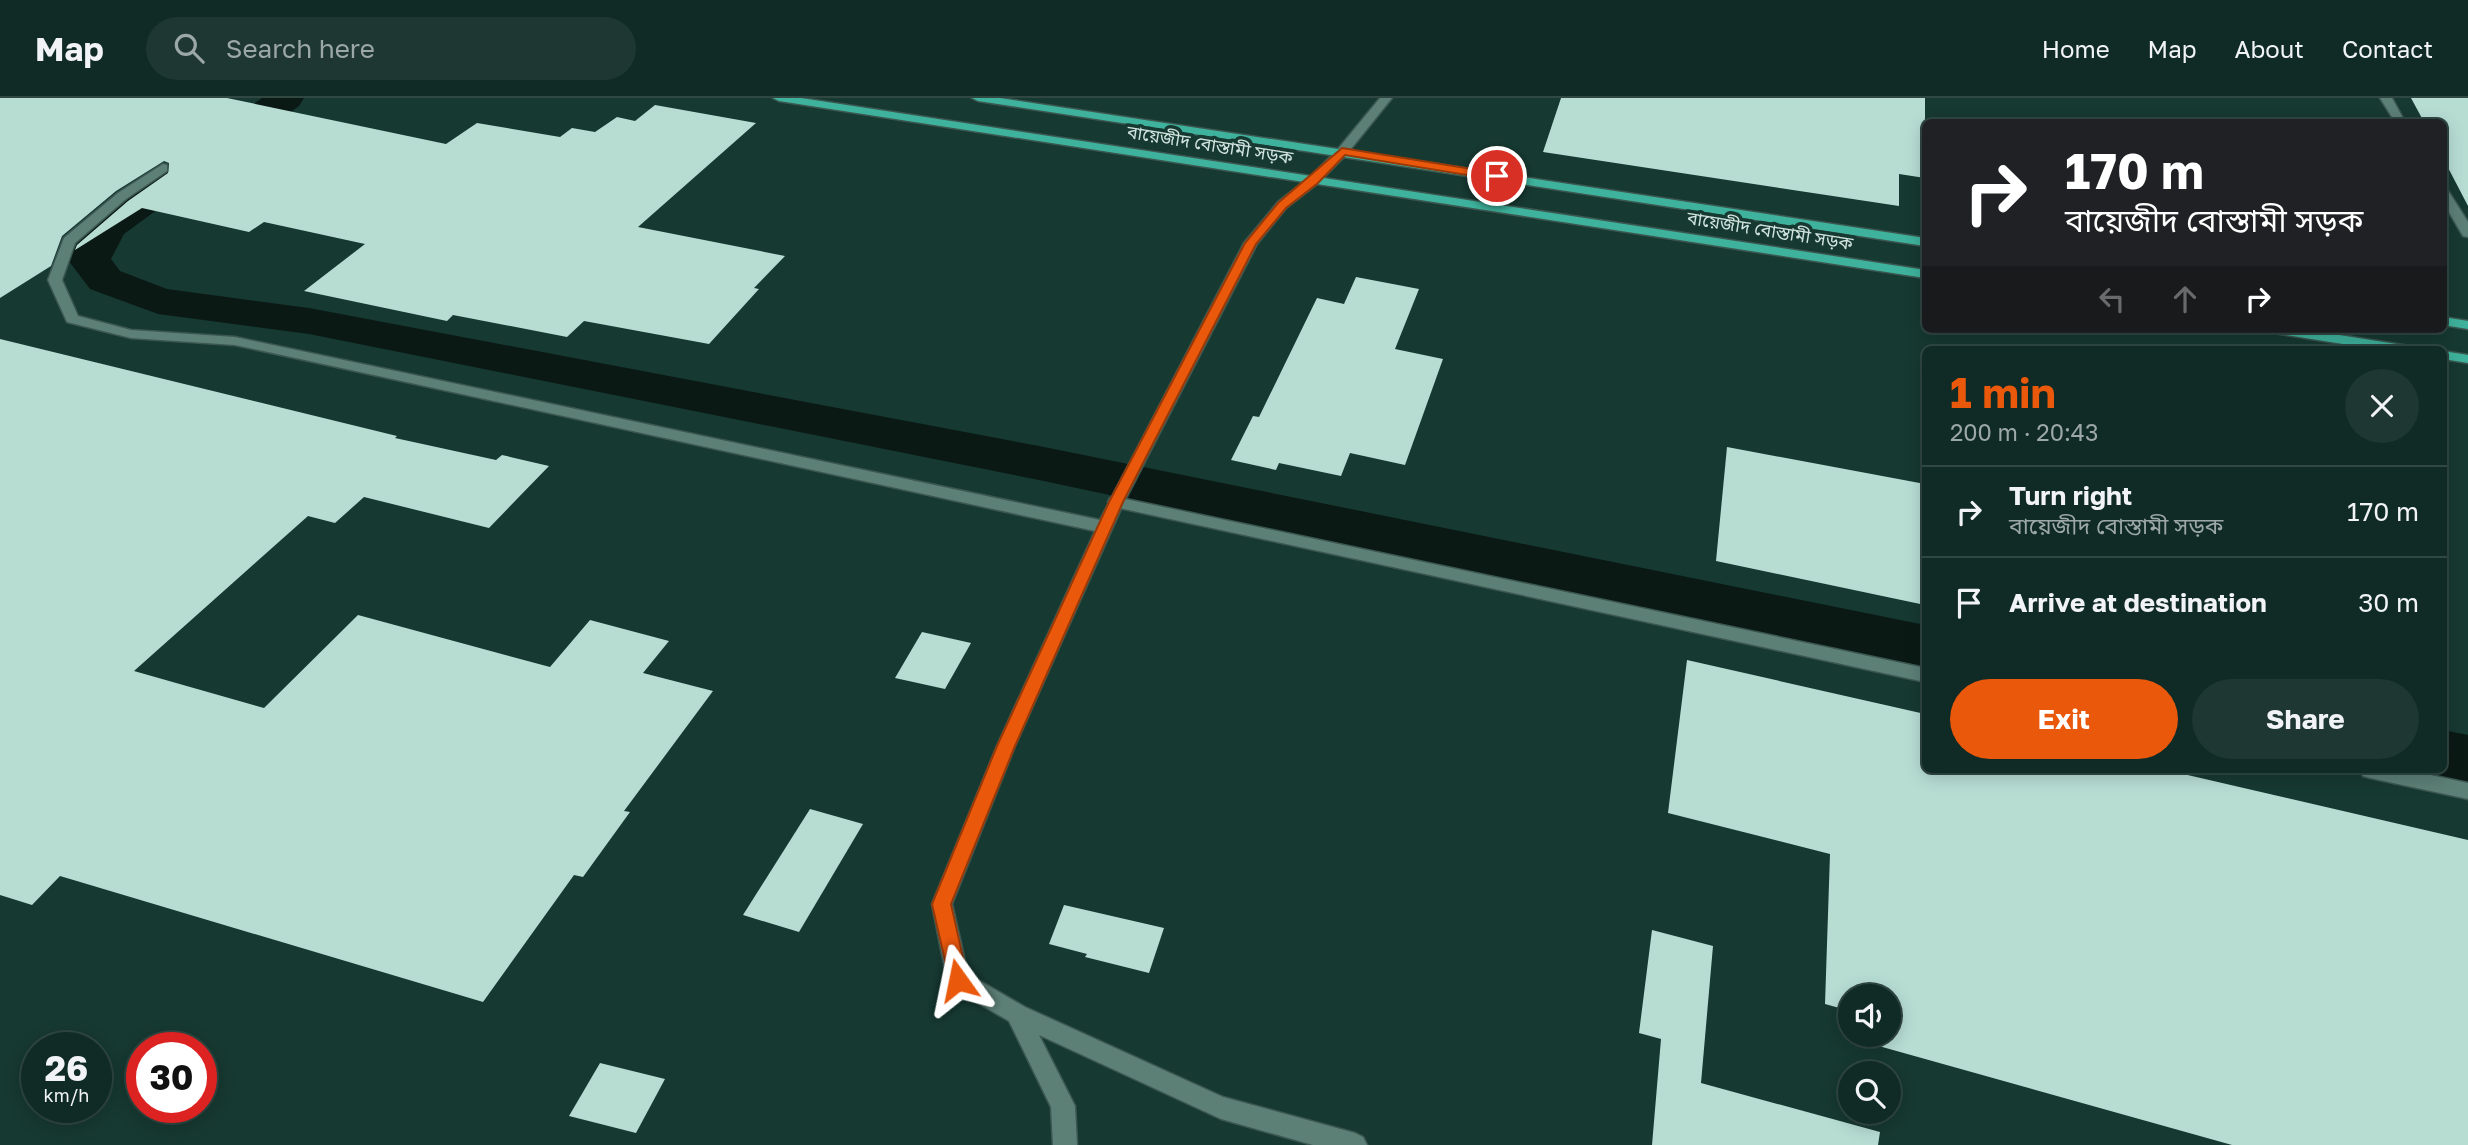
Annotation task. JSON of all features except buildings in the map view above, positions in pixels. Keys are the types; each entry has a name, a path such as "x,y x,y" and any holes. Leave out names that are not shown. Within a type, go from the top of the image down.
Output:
{"main road":[{"name":"বায়েজীদ বোস্তামী সড়ক","path":"779,98 1922,274"},
{"name":"বায়েজীদ বোস্তামী সড়ক","path":"978,98 1922,242"},
{"path":"2447,322 2468,325"},
{"path":"2300,333 2383,346"},
{"path":"2447,356 2468,359"}],"street":[{"path":"1355,1145 1221,1108 1017,1014 958,980 942,904 1006,746 1116,502 1251,243 1282,205 1314,180 1342,152 1386,98"},
{"path":"2386,98 2398,119"},
{"path":"163,168 122,196 69,241 55,280 72,319 131,334 235,341 1105,527"},
{"path":"2447,199 2468,233"},
{"path":"1116,502 1922,674"},
{"path":"2384,773 2468,791"},
{"path":"1017,1014 1063,1106 1065,1145"}],"waterway":[{"path":"286,98 107,227 89,260 105,280 158,301 309,321 1039,463 1922,646"},
{"path":"2447,756 2468,760"}],"route":[{"path":"958,980 942,904 1006,746 1116,502 1251,243 1282,205 1314,180 1342,152 1497,176"}]}
